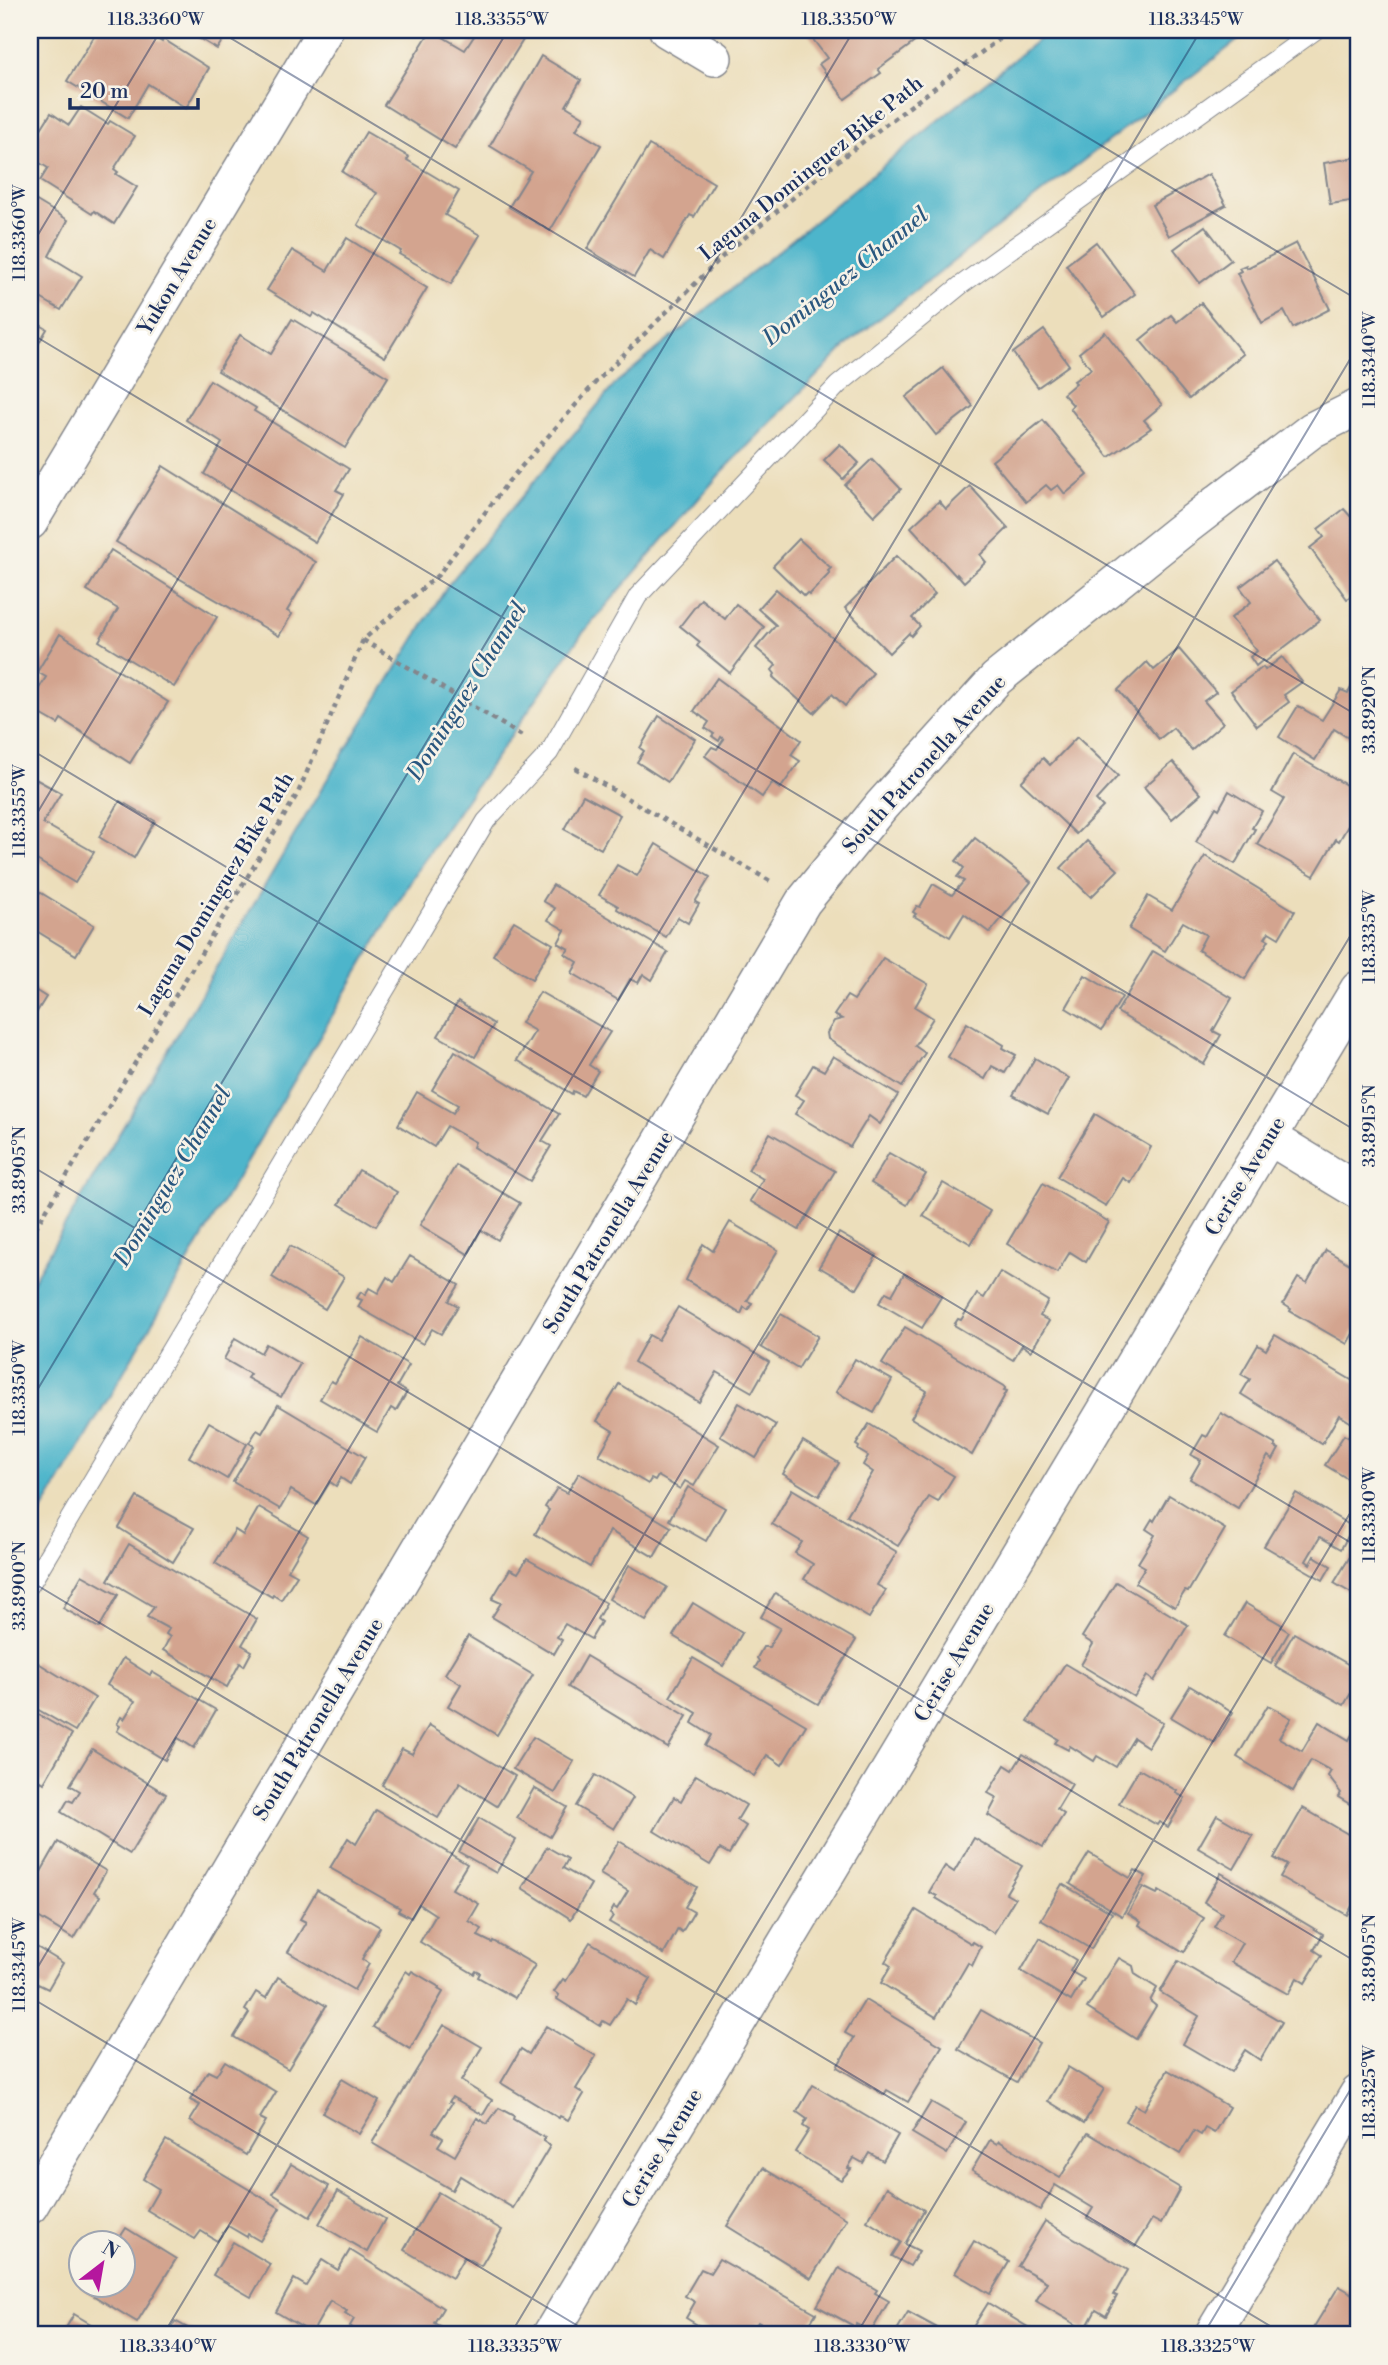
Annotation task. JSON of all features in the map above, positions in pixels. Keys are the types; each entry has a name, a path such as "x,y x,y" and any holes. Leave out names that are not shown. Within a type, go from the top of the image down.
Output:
{"street":[{"name":"Yukon Avenue","path":"30,522 325,30"},
{"path":"667,30 714,58"},
{"name":"South Patronella Avenue","path":"30,2206 803,902 882,805 996,679 1179,532 1312,430 1358,407"},
{"name":"Cerise Avenue","path":"550,2335 1358,989"},
{"path":"1269,1137 1358,1191"},
{"path":"1212,2335 1358,2093"}],"lane":[{"path":"30,1585 486,821 546,751 638,596 838,386 961,285 1316,30"}],"path":[{"name":"Laguna Dominguez Bike Path","path":"30,1237 298,793 363,640 438,575 508,482 595,383 726,253 839,160 1011,30"},
{"path":"363,640 803,902"}],"water":[{"name":"Dominguez Channel","path":"1050,30 1251,30 851,341 719,475 581,635 418,869 30,1532 30,1285 328,778 448,585 617,382"}],"building":[{"path":"98,30 142,30 162,42 163,39 209,68 186,108 148,84 128,118 67,81"},
{"path":"185,30 229,30 217,49"},
{"path":"431,30 465,50 478,30 507,30 523,40 455,149 384,105"},
{"path":"806,30 931,30 878,69 881,73 845,99 819,64 827,58"},
{"path":"541,56 581,80 566,106 584,117 576,130 601,145 550,231 509,207 531,171 490,146"},
{"path":"81,107 108,124 110,121 135,136 114,169 118,172 116,174 137,187 114,224 94,211 92,214 40,181 48,168 30,157 30,146 51,113 69,125"},
{"path":"366,132 459,191 445,215 480,235 451,284 399,254 401,251 358,225 377,193 342,172"},
{"path":"649,145 714,183 694,217 690,215 664,259 650,250 634,277 587,249"},
{"path":"1358,157 1358,200 1330,204 1324,163"},
{"path":"1209,174 1226,205 1169,236 1152,205"},
{"path":"30,197 68,220 49,256 82,276 61,310 30,292"},
{"path":"1205,226 1231,260 1200,283 1174,249"},
{"path":"1355,237 1358,237 1358,268 1356,268"},
{"path":"347,238 427,288 385,357 314,313 311,317 267,290 292,250 327,271"},
{"path":"1096,242 1135,294 1104,317 1066,265"},
{"path":"1296,243 1330,309 1293,328 1284,311 1262,323 1237,273 1241,271 1239,268 1246,265 1247,268"},
{"path":"1201,303 1243,354 1189,399 1140,340 1171,315 1177,322"},
{"path":"30,319 47,329 30,358"},
{"path":"292,319 388,377 345,448 218,371 240,335 271,354"},
{"path":"1044,330 1069,365 1038,387 1013,353"},
{"path":"1105,332 1162,405 1144,420 1151,428 1109,457 1070,408 1073,405 1063,394 1076,383 1074,381 1091,369 1079,353"},
{"path":"943,368 973,406 936,435 906,397"},
{"path":"210,380 256,408 254,411 349,469 336,490 344,494 315,542 204,474 222,443 186,420"},
{"path":"1043,420 1088,475 1065,494 1058,485 1051,490 1046,485 1026,502 992,461"},
{"path":"840,444 859,463 843,479 824,460"},
{"path":"872,459 901,489 874,516 845,485"},
{"path":"163,466 316,562 287,611 292,614 279,636 116,542"},
{"path":"970,486 1008,528 980,555 986,562 964,582 911,527 939,501 946,509"},
{"path":"1344,509 1350,516 1358,511 1358,606 1351,597 1347,599 1310,548 1324,537 1318,529"},
{"path":"799,539 831,568 828,571 830,573 809,595 807,593 804,596 773,566"},
{"path":"111,550 217,617 174,687 99,641 118,609 87,590"},
{"path":"896,556 935,594 912,618 920,626 889,653 845,608"},
{"path":"1274,561 1320,620 1256,666 1250,657 1257,651 1231,618 1251,602 1240,587"},
{"path":"776,589 873,673 845,706 832,694 814,713 773,677 775,674 772,670 776,665 756,648 776,625 758,609"},
{"path":"701,599 725,619 736,604 764,627 730,673 697,646 700,642 680,626"},
{"path":"60,634 168,702 130,763 61,719 58,724 30,708 30,703 46,677 37,672"},
{"path":"1179,649 1216,692 1204,701 1223,723 1192,750 1173,728 1159,739 1118,690 1147,662 1154,670"},
{"path":"1282,657 1302,682 1284,695 1289,702 1257,726 1231,691 1263,667 1265,670"},
{"path":"1358,676 1358,744 1334,729 1315,760 1279,737 1298,706 1322,720 1341,690 1348,693"},
{"path":"717,678 801,740 791,755 800,761 780,789 772,783 762,797 705,756 712,747 717,749 724,739 721,737 719,741 712,736 714,734 705,728 709,722 694,711"},
{"path":"659,716 695,739 668,782 637,762 644,751 640,748"},
{"path":"1077,737 1118,776 1096,800 1103,807 1076,834 1021,782 1043,758 1050,765"},
{"path":"1293,754 1358,792 1358,803 1349,818 1352,819 1339,841 1336,839 1314,876 1257,844 1284,799 1272,792"},
{"path":"1173,762 1201,794 1172,819 1144,787"},
{"path":"30,776 61,793 43,823 94,852 75,883 30,856"},
{"path":"1229,791 1262,811 1235,864 1196,842 1216,807 1219,809"},
{"path":"583,795 620,815 601,849 564,829"},
{"path":"120,801 155,821 134,858 99,837"},
{"path":"975,838 1031,882 990,933 964,914 950,937 914,916 916,914 913,912 917,906 920,907 933,884 952,895 964,881 957,877 964,868 956,861"},
{"path":"1087,841 1118,870 1091,897 1061,868"},
{"path":"656,844 710,877 695,902 699,904 688,923 678,917 666,937 617,909 618,906 599,895 617,865 637,876"},
{"path":"1205,856 1295,911 1279,938 1269,932 1265,938 1269,940 1245,979 1198,950 1206,935 1183,922 1165,951 1129,929 1148,896 1172,910"},
{"path":"553,885 668,952 652,980 643,974 638,983 630,979 618,1000 572,973 578,962 565,954 569,949 558,943 565,930 548,920 555,908 543,901"},
{"path":"33,888 94,925 76,955 30,927 30,890"},
{"path":"514,921 553,944 532,979 493,955"},
{"path":"1153,951 1232,998 1213,1031 1221,1035 1204,1064 1117,1012"},
{"path":"883,958 928,984 915,1007 933,1018 915,1046 925,1053 902,1087 828,1039 827,1033 834,1021 842,1019 834,1015 847,996 854,1000"},
{"path":"1085,975 1122,997 1102,1030 1066,1008"},
{"path":"30,987 46,997 30,1023"},
{"path":"540,992 610,1032 589,1065 598,1071 583,1096 573,1091 572,1094 517,1060 535,1031 521,1023"},
{"path":"458,1002 494,1024 475,1057 438,1036"},
{"path":"967,1023 1016,1055 1005,1073 992,1066 985,1079 948,1057"},
{"path":"455,1051 559,1114 542,1141 551,1146 530,1181 473,1147 475,1142 447,1126 434,1147 398,1125 417,1092 453,1113 458,1105 432,1090"},
{"path":"833,1056 898,1095 880,1124 869,1116 850,1147 795,1114 804,1100 795,1095 813,1065 824,1071"},
{"path":"1035,1058 1069,1078 1048,1114 1013,1095"},
{"path":"1095,1114 1151,1147 1131,1183 1123,1178 1106,1206 1057,1177"},
{"path":"770,1133 835,1171 799,1230 750,1201 763,1179 748,1170"},
{"path":"889,1153 926,1174 907,1205 871,1183"},
{"path":"456,1165 520,1203 498,1240 481,1230 468,1254 420,1225"},
{"path":"359,1170 397,1192 376,1226 339,1204"},
{"path":"943,1183 990,1211 971,1244 923,1216"},
{"path":"1043,1183 1109,1222 1086,1262 1070,1252 1057,1273 1007,1244"},
{"path":"730,1222 778,1250 747,1301 752,1303 748,1310 744,1307 741,1314 686,1280 703,1244 713,1251"},
{"path":"839,1233 877,1255 857,1289 819,1267"},
{"path":"290,1246 344,1277 325,1309 272,1277"},
{"path":"1326,1250 1358,1269 1358,1325 1347,1344 1290,1311 1291,1309 1283,1304 1298,1278 1307,1283"},
{"path":"410,1256 459,1285 449,1301 458,1306 441,1334 432,1329 423,1344 358,1307 362,1300 357,1298 361,1292 365,1295 369,1288 378,1293 387,1277 394,1282"},
{"path":"1000,1272 1048,1301 1040,1316 1049,1321 1031,1351 1022,1345 1013,1360 954,1325 958,1319 961,1320 977,1294 984,1298"},
{"path":"904,1274 941,1297 922,1328 879,1303 886,1292 892,1295"},
{"path":"678,1307 769,1362 752,1392 717,1372 699,1402 634,1362 649,1335 658,1340"},
{"path":"781,1314 818,1336 798,1369 761,1347"},
{"path":"905,1327 1006,1387 1004,1390 1007,1391 972,1455 911,1418 927,1391 882,1364"},
{"path":"1275,1335 1358,1384 1358,1427 1339,1415 1322,1444 1241,1394 1250,1379 1241,1374 1258,1345 1266,1350"},
{"path":"362,1337 409,1365 397,1386 407,1392 396,1411 391,1408 377,1432 320,1399 331,1381 335,1383"},
{"path":"235,1338 261,1353 266,1344 300,1364 281,1397 247,1378 250,1374 224,1359"},
{"path":"855,1359 892,1380 874,1413 836,1392"},
{"path":"619,1384 719,1445 694,1486 685,1481 680,1489 658,1476 648,1484 599,1455 613,1431 597,1421"},
{"path":"739,1403 776,1425 756,1458 720,1436"},
{"path":"278,1405 365,1457 350,1484 341,1478 336,1486 330,1482 316,1505 291,1490 280,1509 233,1482 254,1446 249,1443 257,1430 262,1433"},
{"path":"1221,1413 1279,1449 1273,1460 1268,1456 1238,1508 1190,1479 1201,1460 1191,1455 1203,1435 1207,1437"},
{"path":"209,1422 247,1444 227,1479 189,1457"},
{"path":"869,1424 954,1476 938,1502 929,1497 898,1546 847,1515 873,1472 863,1465 868,1456 858,1450 856,1445"},
{"path":"1344,1435 1358,1443 1358,1485 1325,1465"},
{"path":"803,1441 839,1463 819,1496 783,1474"},
{"path":"579,1473 671,1527 654,1557 610,1531 590,1567 535,1534 549,1510 545,1507 557,1488 567,1493"},
{"path":"688,1487 725,1508 706,1541 669,1520"},
{"path":"792,1489 897,1552 877,1585 886,1590 869,1618 804,1579 813,1564 795,1553 802,1542 772,1524"},
{"path":"1296,1493 1353,1527 1341,1549 1320,1537 1306,1561 1310,1564 1314,1556 1331,1566 1323,1580 1264,1546"},
{"path":"1169,1495 1225,1529 1188,1592 1185,1591 1175,1607 1135,1583 1145,1567 1138,1563 1155,1535 1146,1529 1152,1519 1154,1521"},
{"path":"137,1497 194,1528 173,1562 119,1528"},
{"path":"259,1507 308,1536 288,1570 297,1575 281,1600 215,1563 235,1530 243,1535"},
{"path":"129,1544 257,1619 242,1645 252,1651 244,1666 240,1663 227,1687 163,1650 170,1637 166,1634 169,1629 147,1617 154,1607 108,1580"},
{"path":"1354,1550 1358,1552 1358,1597 1334,1583"},
{"path":"527,1559 606,1603 597,1619 601,1622 591,1639 565,1624 557,1637 562,1640 554,1654 492,1617 501,1603 492,1599 510,1569 518,1573"},
{"path":"629,1565 667,1587 646,1621 609,1599"},
{"path":"82,1575 118,1595 99,1628 63,1608"},
{"path":"1116,1582 1188,1625 1154,1681 1147,1676 1134,1697 1081,1665 1093,1644 1082,1637"},
{"path":"775,1593 856,1640 818,1704 755,1668 763,1647 769,1647 780,1628 761,1617"},
{"path":"693,1603 742,1633 723,1666 673,1636"},
{"path":"1245,1603 1289,1632 1271,1663 1225,1636"},
{"path":"1294,1633 1358,1670 1358,1681 1344,1705 1275,1666"},
{"path":"468,1636 533,1675 497,1735 448,1706 461,1684 445,1674"},
{"path":"586,1656 687,1716 668,1748 568,1687"},
{"path":"123,1658 216,1710 194,1748 178,1738 165,1760 117,1731 121,1717 124,1719 135,1701 107,1685"},
{"path":"693,1658 806,1725 782,1765 767,1755 754,1776 705,1746 711,1735 692,1723 697,1713 670,1697"},
{"path":"35,1661 95,1698 75,1731 30,1705 30,1670"},
{"path":"1065,1664 1163,1723 1148,1747 1134,1738 1116,1767 1097,1756 1094,1761 1070,1746 1068,1750 1055,1743 1058,1739 1028,1721"},
{"path":"1190,1686 1233,1712 1215,1743 1171,1717"},
{"path":"1268,1705 1291,1718 1279,1738 1302,1751 1319,1722 1349,1740 1358,1724 1358,1809 1338,1797 1341,1793 1328,1776 1331,1771 1311,1760 1293,1791 1237,1757"},
{"path":"30,1710 72,1734 44,1783 41,1781 30,1800"},
{"path":"429,1725 515,1776 497,1806 460,1783 438,1818 382,1785 402,1749 412,1754"},
{"path":"533,1737 574,1761 555,1793 513,1769"},
{"path":"92,1749 166,1794 130,1854 61,1812 68,1800 73,1802 80,1791 70,1785"},
{"path":"1023,1754 1072,1784 1057,1809 1064,1814 1043,1847 988,1815 997,1798 988,1793 1005,1765 1013,1770"},
{"path":"1139,1769 1185,1798 1168,1827 1159,1822 1157,1825 1119,1803"},
{"path":"595,1775 633,1798 614,1829 576,1806"},
{"path":"696,1775 746,1805 737,1820 746,1826 729,1854 720,1849 710,1865 654,1831 674,1797 681,1801"},
{"path":"534,1788 567,1807 550,1837 517,1818"},
{"path":"1303,1808 1358,1840 1358,1877 1355,1884 1358,1886 1358,1895 1347,1915 1280,1877 1287,1865 1274,1858"},
{"path":"376,1810 467,1864 452,1889 479,1904 469,1921 482,1929 478,1936 492,1943 493,1941 535,1965 515,1998 478,1977 480,1973 476,1971 474,1974 420,1942 436,1915 419,1904 411,1918 398,1911 400,1908 330,1868 348,1838 356,1844"},
{"path":"1217,1815 1253,1836 1234,1869 1198,1848"},
{"path":"479,1818 516,1840 496,1873 459,1852"},
{"path":"974,1838 1022,1866 1006,1893 1015,1898 994,1933 929,1892 945,1866 954,1872"},
{"path":"619,1841 697,1887 685,1907 694,1912 682,1932 678,1929 664,1954 609,1922 614,1907 617,1909 628,1891 600,1874"},
{"path":"58,1842 106,1871 94,1892 100,1896 74,1939 30,1912 30,1891"},
{"path":"547,1847 568,1859 563,1868 591,1884 571,1919 522,1888"},
{"path":"1089,1853 1130,1878 1135,1870 1146,1876 1122,1916 1070,1884"},
{"path":"1221,1873 1323,1934 1314,1950 1322,1955 1305,1983 1297,1978 1288,1994 1231,1962 1242,1943 1214,1927 1222,1913 1204,1902"},
{"path":"1062,1884 1112,1913 1091,1949 1041,1920"},
{"path":"1143,1887 1157,1894 1159,1891 1204,1918 1184,1952 1139,1925 1141,1921 1128,1913"},
{"path":"317,1890 380,1927 362,1959 369,1964 354,1990 288,1952 306,1922 300,1919"},
{"path":"916,1910 981,1947 972,1966 968,1963 936,2017 881,1983 891,1966 885,1962"},
{"path":"1040,1938 1076,1960 1070,1971 1084,1979 1071,2001 1021,1971"},
{"path":"590,1942 651,1979 635,2005 627,1999 610,2025 603,2021 600,2026 557,1999 559,1995 554,1992 563,1979 566,1981"},
{"path":"30,1943 63,1963 48,1989 38,1984 34,1992 30,1989"},
{"path":"1119,1958 1133,1966 1135,1974 1157,1988 1150,2001 1156,2006 1136,2039 1087,2008"},
{"path":"1178,1961 1282,2022 1260,2060 1245,2050 1231,2072 1183,2044 1199,2016 1160,1992"},
{"path":"406,1971 410,1974 412,1971 443,1992 410,2049 373,2027"},
{"path":"278,1977 326,2006 288,2069 234,2037 249,2013 245,2010 256,1992 266,1998"},
{"path":"865,2000 942,2046 908,2102 887,2090 884,2095 837,2067 854,2038 845,2033"},
{"path":"981,2010 1039,2043 1017,2082 958,2049"},
{"path":"444,2025 482,2047 461,2081 492,2100 483,2115 452,2097 449,2102 452,2103 433,2132 443,2138 438,2146 455,2156 477,2118 487,2124 499,2108 545,2138 543,2141 550,2146 513,2208 460,2176 452,2190 372,2143"},
{"path":"546,2026 596,2056 576,2089 584,2094 568,2120 560,2116 559,2118 501,2083 521,2049 529,2054"},
{"path":"225,2061 276,2092 260,2118 266,2121 246,2155 190,2121 200,2105 190,2100 208,2071 216,2075"},
{"path":"1068,2067 1104,2089 1084,2123 1048,2101"},
{"path":"1168,2070 1229,2107 1214,2133 1205,2128 1201,2135 1194,2131 1180,2154 1125,2121 1135,2105 1144,2110"},
{"path":"342,2079 379,2101 359,2134 322,2113"},
{"path":"813,2085 898,2135 883,2161 869,2153 863,2163 854,2158 848,2168 851,2169 841,2180 795,2152 809,2130 803,2126 807,2119 797,2112"},
{"path":"931,2102 966,2122 947,2154 912,2133"},
{"path":"1088,2133 1180,2188 1161,2224 1152,2219 1135,2247 1087,2218 1093,2208 1055,2185 1040,2210 972,2170 990,2140 997,2144 999,2141 1060,2178"},
{"path":"166,2140 280,2208 260,2241 228,2226 217,2241 201,2231 195,2239 147,2210 159,2189 143,2179"},
{"path":"291,2164 329,2186 310,2217 273,2194"},
{"path":"763,2168 847,2219 811,2278 727,2226"},
{"path":"887,2187 924,2210 905,2244 919,2251 910,2266 892,2256 901,2242 867,2221"},
{"path":"338,2191 385,2219 367,2252 319,2224"},
{"path":"438,2192 502,2230 481,2266 464,2257 452,2278 404,2250"},
{"path":"1045,2221 1128,2270 1106,2316 1096,2310 1085,2330 1036,2301 1047,2282 1018,2266"},
{"path":"136,2234 176,2259 137,2322 97,2298 136,2298"},
{"path":"974,2241 1009,2262 990,2294 955,2273"},
{"path":"233,2242 270,2264 251,2297 213,2275"},
{"path":"350,2250 443,2308 434,2323 443,2328 438,2335 351,2335 354,2329 350,2326 354,2319 345,2313 347,2311 330,2301 312,2333 276,2312 294,2279 306,2286 322,2260 338,2270"},
{"path":"719,2259 816,2313 803,2335 781,2335 758,2322 750,2335 714,2335 686,2318 695,2302 685,2296 701,2269 710,2273"},
{"path":"839,2268 877,2290 875,2293 889,2301 871,2332 856,2324 855,2328 869,2335 846,2335 852,2325 817,2306"},
{"path":"1339,2286 1358,2297 1358,2335 1309,2335"},
{"path":"988,2303 1041,2335 968,2335"},
{"path":"908,2312 950,2335 894,2335"},
{"path":"74,2314 109,2335 62,2335"},
{"path":"175,2321 200,2335 167,2335"}]}
